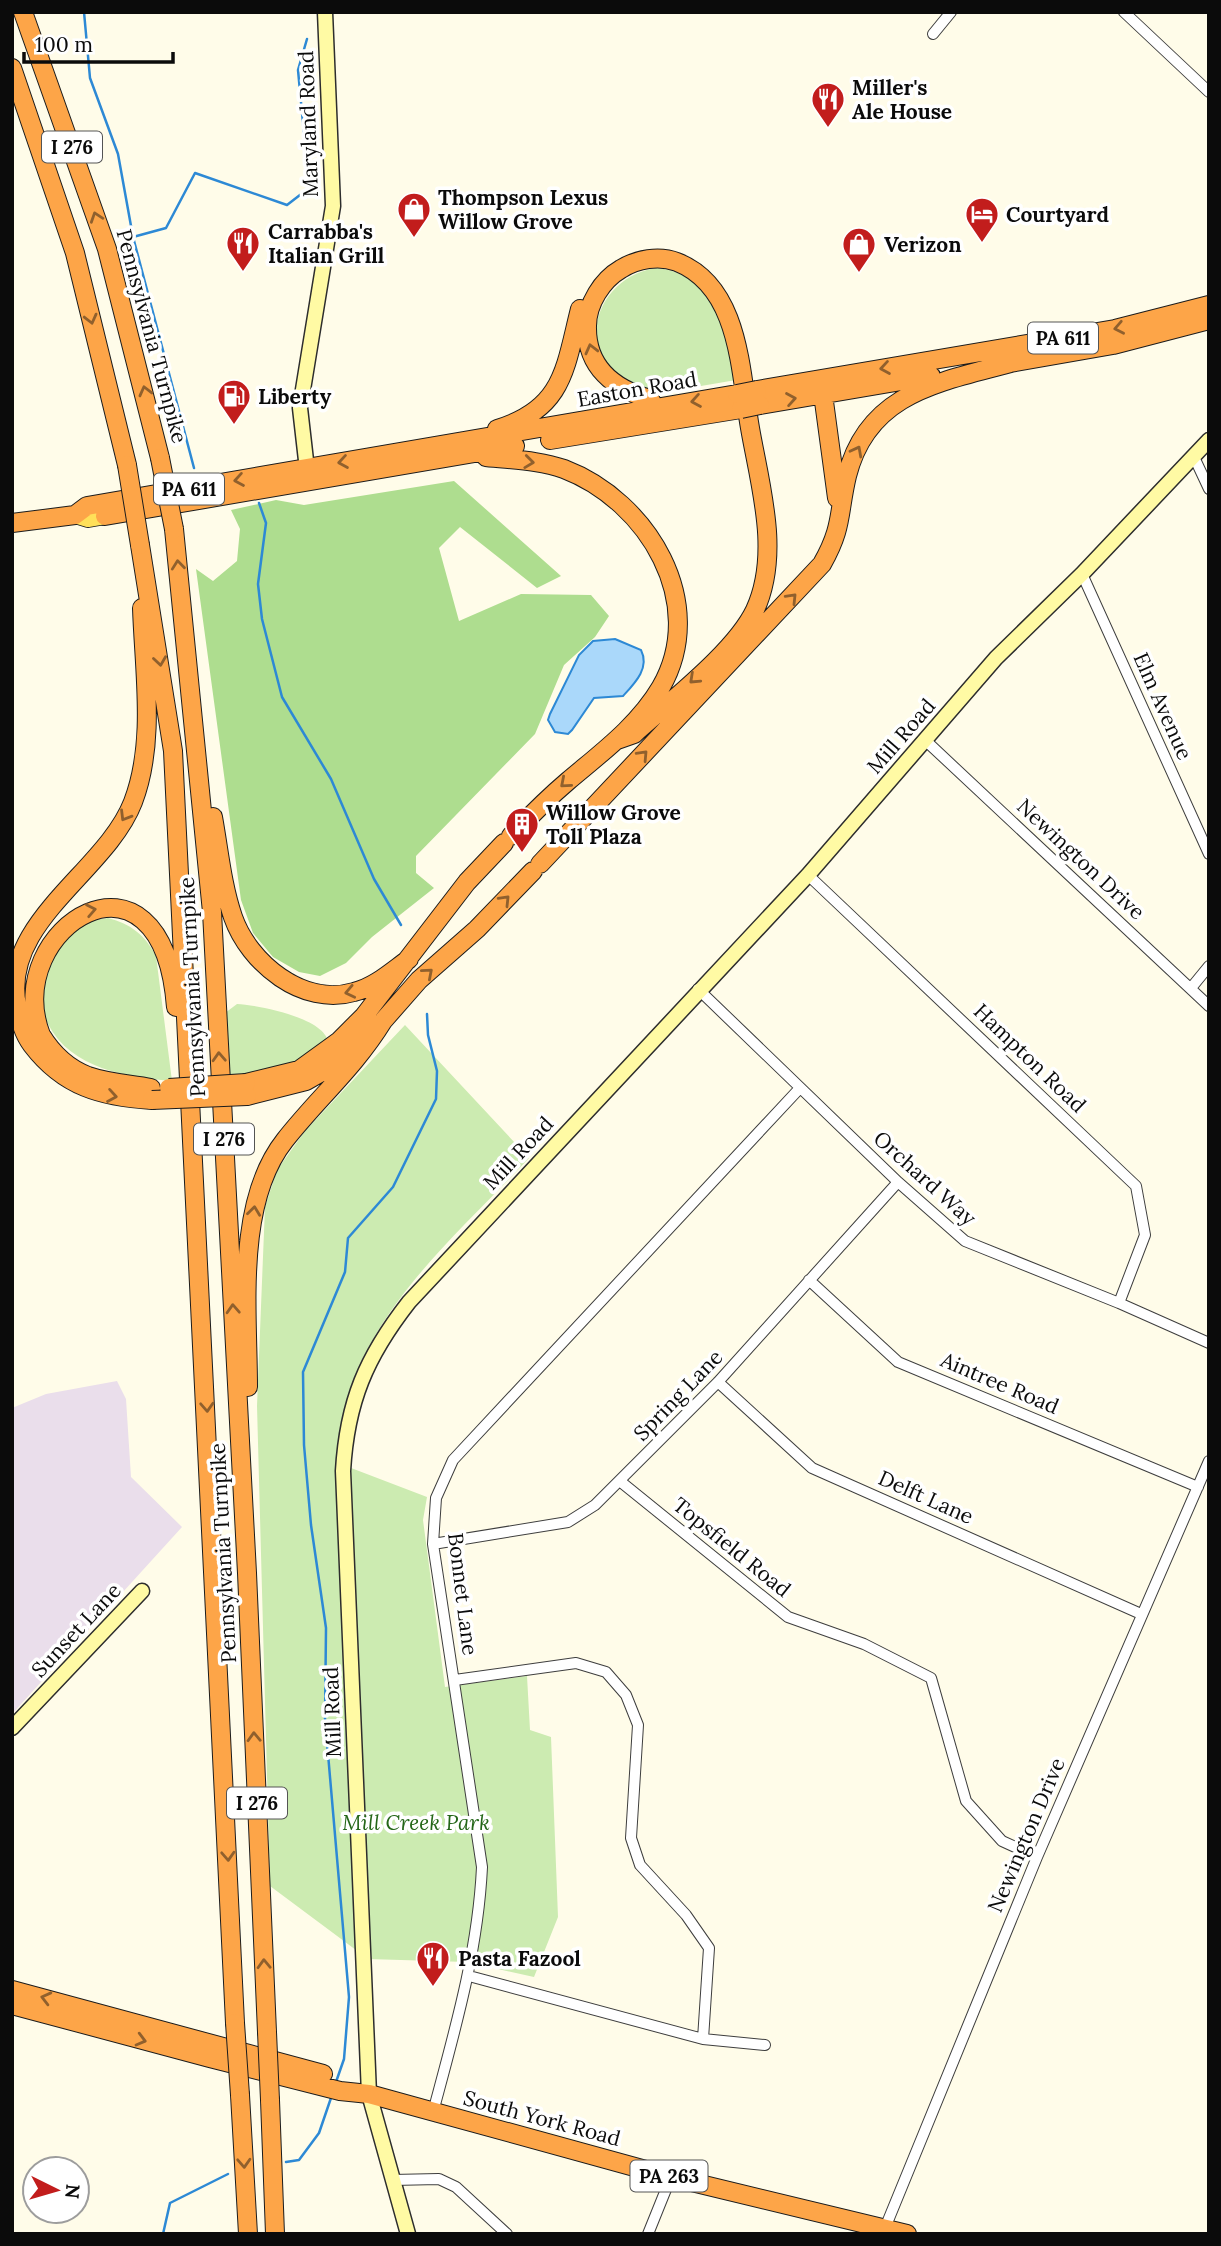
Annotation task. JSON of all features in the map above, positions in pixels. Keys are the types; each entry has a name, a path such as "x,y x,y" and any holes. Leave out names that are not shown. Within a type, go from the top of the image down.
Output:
{"highway":[{"name":"Pennsylvania Turnpike","path":"23,12 107,249 160,458 174,529 212,912 247,1573 275,2234"},
{"name":"Pennsylvania Turnpike","path":"12,68 75,253 127,464 173,751 235,2023 248,2234"},
{"path":"492,438 496,429 537,411 557,389 568,361 585,293 602,271 638,252 665,249 691,256 714,273 732,300 738,319 776,550 767,605 745,648"},
{"path":"617,740 634,734 737,636 755,610 768,561 764,514 738,356 727,313 711,287 693,270 672,260 656,258 631,263 608,279 594,301 587,325 593,359 601,371 620,389 650,399 655,408"},
{"name":"Easton Road","path":"12,523 75,515 87,506 461,455 1115,328 1209,305"},
{"name":"Easton Road","path":"758,397 822,394 1114,345 1209,320"},
{"path":"140,545 146,752 141,781 120,825 30,934 19,955 15,988 21,1024 27,1039 58,1073 90,1091 151,1094 294,1085 323,1073 341,1061 383,1021 419,981 477,929 808,581 835,540 852,460 863,439 888,408 921,388 1014,362"},
{"path":"822,394 838,502 835,540"},
{"name":"Easton Road","path":"105,516 655,408 739,401"},
{"path":"247,1089 320,1058 364,1016 467,882 566,782 617,740 660,689 675,650 678,621 675,596 660,552 634,515 618,500 582,477 544,463 461,455"},
{"path":"193,706 232,915 256,956 291,983 327,995 342,995 366,988 409,959"},
{"path":"151,1094 87,1075 61,1060 50,1049 32,1017 27,996 29,961 50,930 73,914 89,908 119,910 140,919 156,937 164,954 175,999 180,1060 191,1119"},
{"path":"247,1573 249,1273 255,1200 268,1165 285,1139 362,1055 383,1021"},
{"name":"South York Road","path":"12,1990 433,2112 671,2176 907,2234"},
{"name":"South York Road","path":"12,2005 296,2073"}],"main road":[{"name":"Easton Road","path":"75,515 88,519 105,516"}],"street":[{"name":"Maryland Road","path":"308,476 300,408 333,206 325,12"},
{"path":"933,34 951,12"},
{"path":"1124,12 1209,92"},
{"name":"Mill Road","path":"408,2234 369,2094 343,1471 346,1429 359,1381 382,1336 409,1302 698,989 808,875 996,658 1082,574 1209,440"},
{"path":"1194,457 1209,489"},
{"name":"Elm Avenue","path":"1082,574 1209,854"},
{"name":"Newington Drive","path":"925,740 1209,1006"},
{"name":"Hampton Road","path":"808,875 1136,1186 1144,1235 1119,1303"},
{"path":"1191,988 1209,966"},
{"name":"Orchard Way","path":"698,989 898,1182 965,1241 1119,1303 1209,1343"},
{"name":"Bonnet Lane","path":"433,2112 469,1976 480,1918 482,1867 433,1545 436,1498 453,1460 800,1087"},
{"name":"Spring Lane","path":"433,1545 568,1522 595,1505 621,1482 718,1382 898,1182"},
{"name":"Aintree Road","path":"809,1280 898,1362 1198,1487"},
{"name":"Delft Lane","path":"718,1382 812,1468 1141,1614"},
{"name":"Newington Drive","path":"885,2228 1037,1857 1209,1461"},
{"name":"Topsfield Road","path":"621,1482 788,1617 864,1644 931,1678 966,1801 1002,1841 1037,1857"},
{"name":"Sunset Lane","path":"12,1728 142,1591"},
{"path":"455,1680 576,1663 606,1672 626,1695 638,1725 631,1838 640,1865 686,1915 709,1948 703,2039"},
{"path":"469,1976 703,2039 765,2045"},
{"path":"648,2234 671,2176"},
{"path":"392,2180 439,2179 456,2187 507,2234"}],"shaded area":[{"path":"117,1381 126,1399 131,1477 182,1527 12,1714 12,1408 46,1394"}],"green space":[{"path":"656,268 675,272 691,280 715,307 729,343 737,380 655,389 629,382 611,369 601,354 596,336 598,318 606,301 618,286 635,274"},
{"path":"454,481 561,576 537,588 460,527 439,548 459,621 521,594 591,595 609,616 595,637 564,665 535,734 416,856 416,873 434,888 372,937 346,963 320,976 299,972 273,957 253,933 241,900 196,569 213,581 237,561 240,529 231,510 276,500 304,505"},
{"path":"108,918 136,931 156,956 172,1081 119,1073 85,1061 58,1039 46,1019 40,975 75,923"},
{"path":"237,1004 289,1014 315,1026 328,1042 305,1060 227,1081 225,1013"},
{"name":"Mill Creek Park","path":"405,1025 529,1158 418,1275 372,1341 355,1377 343,1415 338,1463 427,1497 423,1520 445,1687 527,1676 530,1730 551,1737 558,1917 534,1977 467,1962 368,1959 270,1886 257,1406 265,1207 277,1170 305,1131"}],"water":[{"path":"615,639 641,650 644,663 636,680 623,696 594,698 568,734 555,732 548,720 579,655 593,641"}],"waterway":[{"path":"84,12 90,78 118,154 133,237 194,468"},
{"path":"133,237 166,228 195,173 287,205 309,188 298,70 307,39"},
{"path":"259,503 266,523 258,584 262,619 282,697 331,779 374,879 401,925"},
{"path":"336,2082 344,2059 349,1997 325,1719 326,1628 311,1525 304,1445 303,1372 345,1272 348,1238 393,1187 436,1099 437,1071 428,1035 427,1014"},
{"path":"286,2162 299,2160 319,2133 332,2095"},
{"path":"163,2234 170,2203 228,2174"}],"place":[{"name":"Miller's Ale House","path":"828,129"},
{"name":"Thompson Lexus Willow Grove","path":"414,239"},
{"name":"Courtyard","path":"982,244"},
{"name":"Carrabba's Italian Grill","path":"243,273"},
{"name":"Verizon","path":"859,274"},
{"name":"Liberty","path":"234,426"},
{"name":"Willow Grove Toll Plaza","path":"522,854"},
{"name":"Pasta Fazool","path":"433,1988"}]}
